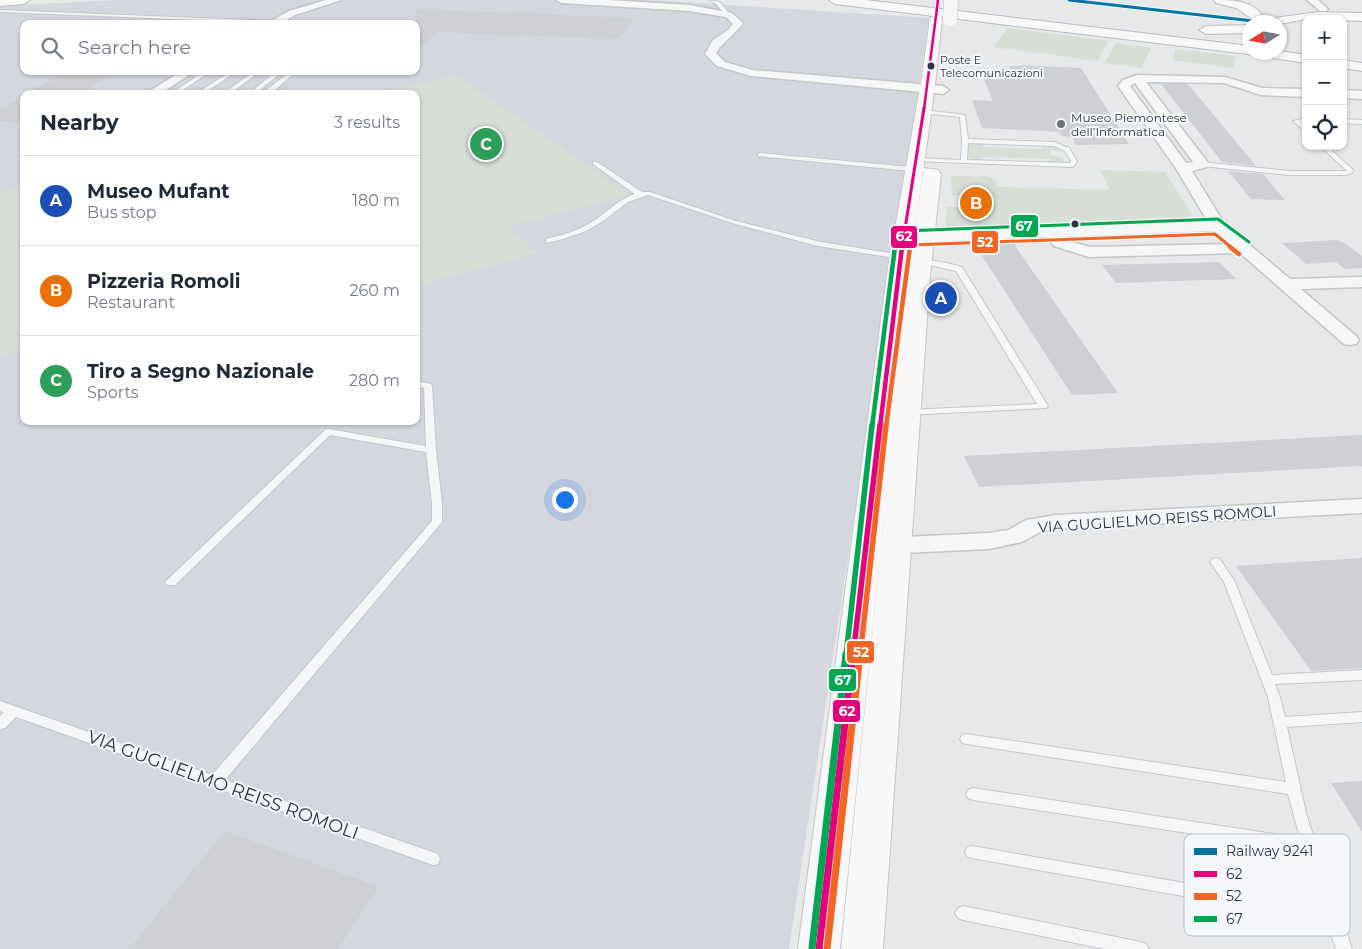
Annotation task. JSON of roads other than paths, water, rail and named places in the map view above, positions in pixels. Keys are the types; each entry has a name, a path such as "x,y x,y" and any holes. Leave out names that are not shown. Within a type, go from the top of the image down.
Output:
{"main road":[{"path":"0,2 24,0"},
{"path":"835,0 1242,50"},
{"path":"883,0 1242,43"},
{"path":"914,0 1110,20"},
{"path":"938,0 948,37"},
{"path":"862,949 881,546 912,248 938,83 943,18 951,0"},
{"path":"1220,0 1240,5 1251,15"},
{"path":"1287,18 1314,15 1362,17"},
{"path":"1193,29 1218,31 1242,30"},
{"path":"1287,48 1302,50"},
{"path":"1287,54 1302,57"},
{"path":"1347,55 1362,57"},
{"path":"1287,56 1302,58"},
{"path":"1347,62 1362,63"},
{"path":"1347,63 1362,67"},
{"path":"819,949 881,546"}],"street":[{"path":"278,20 292,13 336,0"},
{"path":"560,0 690,8 729,15 738,23 732,32 716,42 710,54 721,64 751,73 938,83"},
{"path":"1312,0 1323,9"},
{"path":"158,90 183,75"},
{"path":"1302,93 1261,91 1225,80 1138,78 1127,82 1124,86 1184,170 1218,226 1350,340"},
{"path":"1138,78 1202,164 1191,166 1184,170"},
{"path":"1347,94 1362,95"},
{"path":"912,248 1051,233 1218,226"},
{"path":"1051,233 1059,243 1089,252 1244,248"},
{"path":"1286,284 1362,282"},
{"name":"VIA GUGLIELMO REISS ROMOLI","path":"881,546 989,541 1014,537 1034,525 1056,522 1362,506"}],"lane":[{"path":"711,0 718,3 729,15"},
{"path":"0,12 198,20"},
{"path":"179,90 203,75"},
{"path":"205,90 229,75"},
{"path":"231,90 253,75"},
{"path":"255,90 276,75"},
{"path":"272,90 290,75"},
{"path":"932,112 964,116 964,162"},
{"path":"1302,120 1296,121 1302,126"},
{"path":"1347,121 1362,122"},
{"path":"760,155 924,166 964,162 1063,166 1072,164 1074,161 1071,151 1064,146 1054,144 965,141"},
{"path":"1202,164 1289,173 1347,173 1351,171 1327,150"},
{"path":"595,163 639,193"},
{"path":"549,241 569,236 593,224 631,196 648,192 734,222 821,244 912,248 959,269 1043,406 894,411"},
{"path":"214,782 437,522 428,386 420,385"},
{"path":"327,425 328,432"},
{"path":"328,432 431,450"},
{"path":"171,582 328,432"},
{"path":"1216,562 1229,582 1268,680 1307,834"},
{"path":"1268,680 1362,675"},
{"name":"VIA GUGLIELMO REISS ROMOLI","path":"0,706 433,859"},
{"path":"0,724 14,711"},
{"path":"1279,722 1362,717"},
{"path":"967,738 1294,789"},
{"path":"974,794 1232,834"},
{"path":"972,852 1184,890"},
{"path":"963,913 1141,949"},
{"path":"1340,936 1344,949"}],"rail line":[{"name":"9241","path":"1069,0 1242,20"}],"place":[{"name":"Poste E Telecomunicazioni","path":"931,66"},
{"name":"Museo Piemontese dell’Informatica","path":"1061,124"},
{"name":"Tiro a Segno Nazionale","path":"486,144"},
{"name":"Pizzeria Romoli","path":"976,203"},
{"name":"Museo Mufant","path":"941,298"}]}
